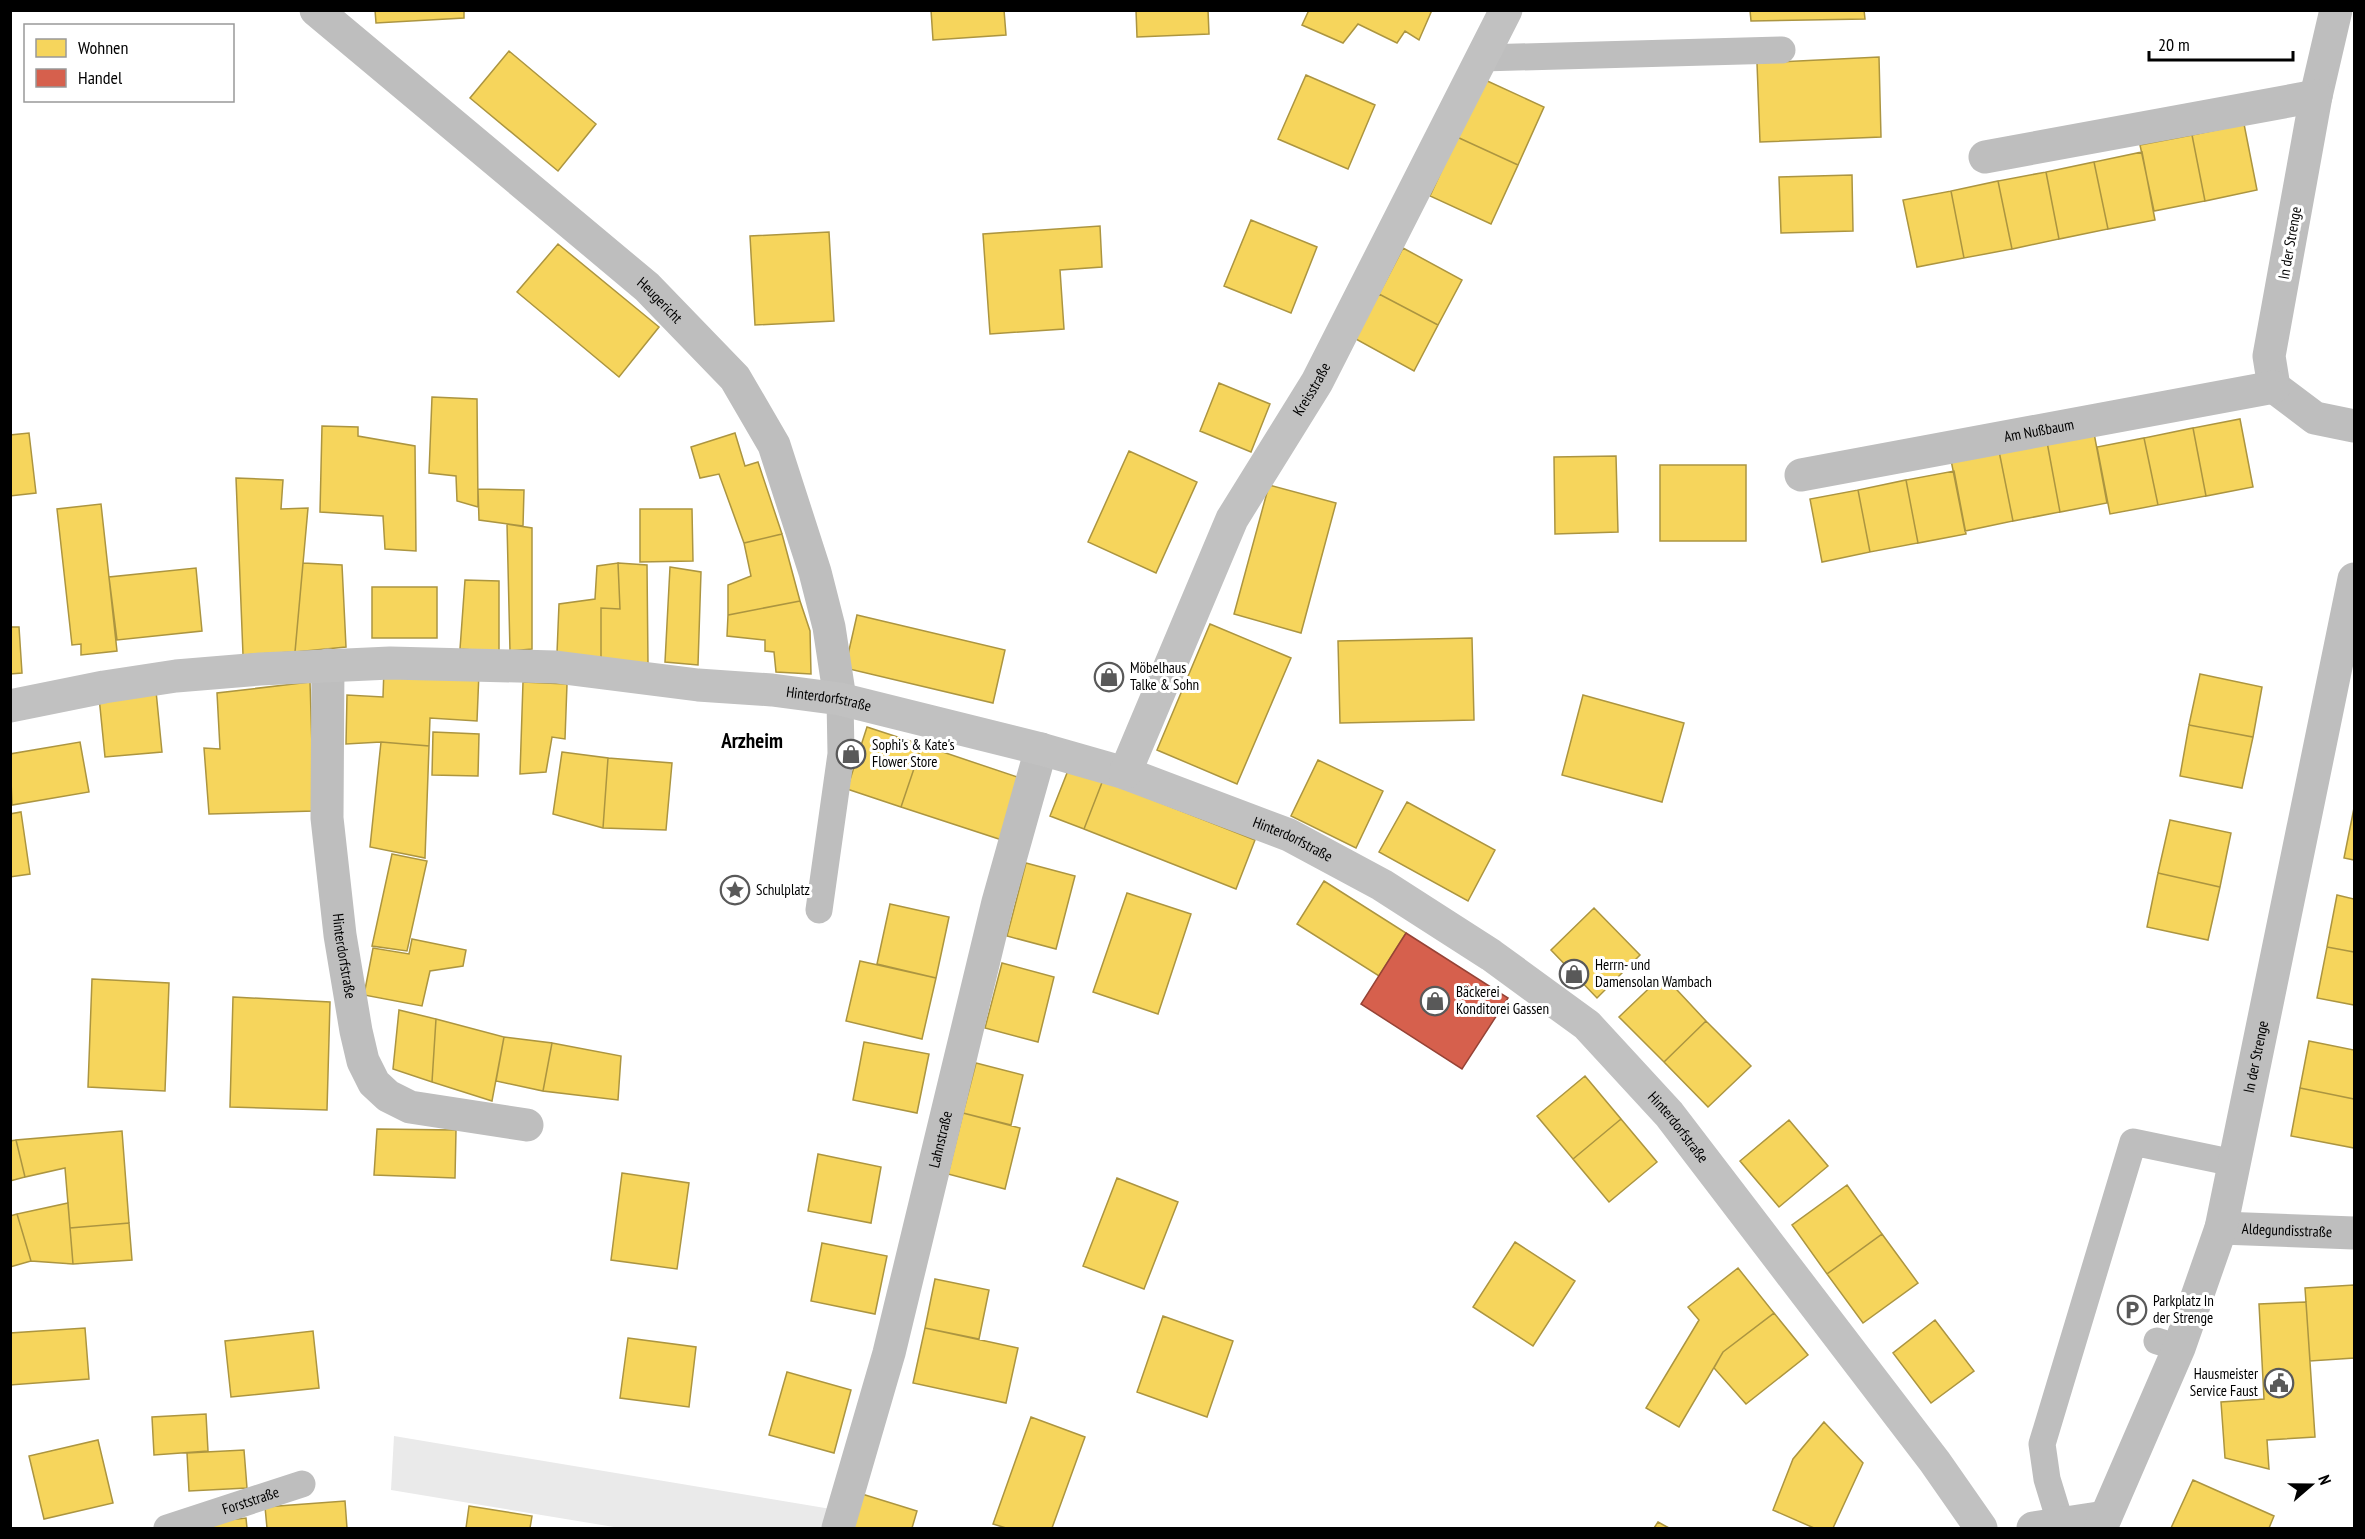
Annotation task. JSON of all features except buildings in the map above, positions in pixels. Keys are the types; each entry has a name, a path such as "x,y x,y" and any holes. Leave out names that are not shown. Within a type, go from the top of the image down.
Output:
{"street":[{"name":"Heugericht","path":"316,10 647,287 735,378 774,445 815,572 830,627 840,699"},
{"name":"Kreisstraße","path":"1125,773 1232,519 1317,382 1506,10"},
{"name":"In der Strenge","path":"2274,387 2269,356 2316,96 2336,10"},
{"path":"1985,157 2316,96"},
{"path":"2274,387 2315,418 2355,426"},
{"name":"Am Nußbaum","path":"1801,475 2274,387"},
{"name":"In der Strenge","path":"2052,1527 2103,1523 2168,1344 2221,1228 2355,579"},
{"name":"Hinterdorfstraße","path":"10,706 104,687 176,676 328,665 390,663 556,667 698,685 772,690 840,699 1041,749 1125,773 1289,835 1371,880 1491,955 1587,1025 1669,1114 1935,1462 1981,1528"},
{"name":"Hinterdorfstraße","path":"328,665 327,818 340,935 363,1061 374,1083 388,1096 410,1107 527,1125"},
{"name":"Lahnstraße","path":"838,1528 889,1353 998,902 1041,749"},
{"name":"Aldegundisstraße","path":"2221,1228 2355,1233"}],"lane":[{"path":"1482,58 1782,50"},
{"path":"819,910 841,754 840,699"},
{"path":"2052,1527 2042,1444 2133,1142 2234,1163"},
{"name":"Forststraße","path":"167,1528 302,1484"}],"shaded area":[{"path":"394,1436 843,1511 838,1528 620,1528 391,1490"}],"place":[{"name":"Möbelhaus Talke & Sohn","path":"1109,677"},
{"name":"Sophi's & Kate's Flower Store","path":"851,754"},
{"name":"Schulplatz","path":"735,890"},
{"name":"Herrn- und Damensolan Wambach","path":"1574,974"},
{"name":"Bäckerei Konditorei Gassen","path":"1435,1001"},
{"name":"Parkplatz In der Strenge","path":"2132,1310"},
{"name":"Hausmeister Service Faust","path":"2279,1383"}],"district":[{"name":"Arzheim","path":"752,741"}]}
